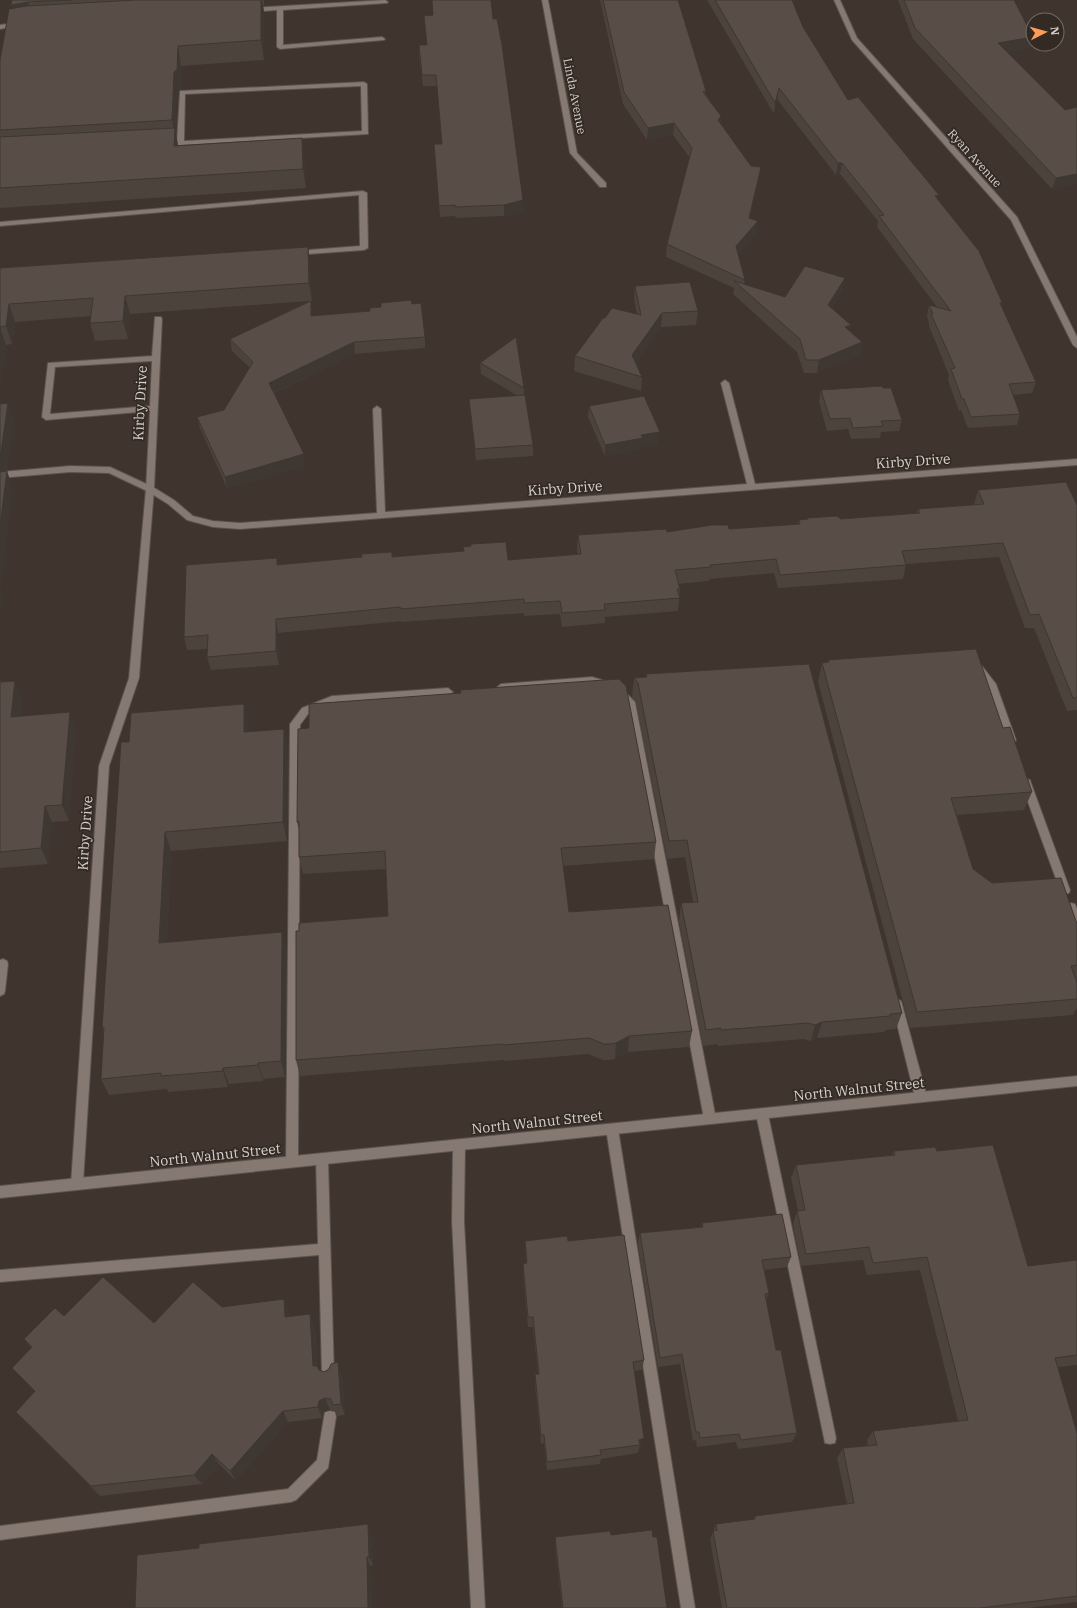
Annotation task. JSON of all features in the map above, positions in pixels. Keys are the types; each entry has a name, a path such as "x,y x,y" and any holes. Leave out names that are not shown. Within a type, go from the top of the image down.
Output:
{"street":[{"name":"Linda Avenue","path":"545,0 574,153 603,185"},
{"name":"Ryan Avenue","path":"837,0 854,39 1014,219 1077,345"},
{"path":"240,10 385,2"},
{"path":"280,8 280,47 382,39"},
{"path":"0,26 26,23"},
{"path":"158,144 180,143 366,133 364,84 182,92 180,143"},
{"path":"0,224 363,193 364,248 285,254"},
{"name":"Kirby Drive","path":"77,1184 104,766 134,678 150,489 158,319"},
{"path":"154,408 46,417 51,365 156,358"},
{"path":"726,383 752,487"},
{"path":"377,408 381,516"},
{"name":"Kirby Drive","path":"0,475 70,469 110,470 150,489 171,502 190,518 213,524 240,526 1077,462"},
{"path":"972,662 991,684 1015,752"},
{"path":"491,688 592,681 616,689 630,702 710,1119"},
{"path":"292,1162 295,724 305,711 332,700 448,692"},
{"path":"1023,774 1077,924"},
{"path":"0,964 3,964 0,991"},
{"path":"895,998 921,1097"},
{"name":"North Walnut Street","path":"0,1192 1077,1081"},
{"path":"762,1114 830,1438"},
{"path":"612,1129 688,1608"},
{"path":"459,1145 458,1221 478,1608"},
{"path":"322,1159 328,1376"},
{"path":"0,1276 325,1248"},
{"path":"0,1533 291,1494 323,1463 330,1417"}],"building":[{"path":"12,0 72,0 28,2 11,5"},
{"path":"136,0 261,0 261,40 178,46 177,70 174,72 172,120 0,130 0,60 9,9 27,6"},
{"path":"432,0 491,0 493,19 497,19 502,45 523,200 504,205 455,207 455,205 439,206 434,144 442,144 436,75 422,75 419,45 427,45 424,16 433,15"},
{"path":"603,0 678,0 706,91 703,92 721,116 718,120 751,166 761,167 749,218 758,221 736,246 745,280 667,244 692,148 674,123 648,128 624,92"},
{"path":"715,0 792,0 803,27 848,100 858,97 939,195 935,196 979,251 1002,302 1000,303 1036,382 1009,384 1020,414 971,417 964,399 962,399 951,369 955,368 931,314 933,314 929,305 951,311 879,216 884,215 842,163 838,163 779,88 775,103"},
{"path":"904,0 1014,0 1025,21 1025,38 998,43 1065,110 1077,107 1077,174 1056,178 915,28"},
{"path":"175,128 174,146 302,138 303,169 0,188 0,137"},
{"path":"308,247 309,283 125,296 123,321 90,323 93,298 9,304 6,326 0,327 0,268"},
{"path":"805,266 845,278 828,305 851,325 845,327 862,342 819,360 806,360 800,339 734,281 785,297"},
{"path":"690,282 698,311 662,313 632,355 642,377 575,356 612,308 641,315 635,286"},
{"path":"411,300 412,304 421,303 425,337 354,342 269,383 304,454 225,477 197,417 224,410 253,362 230,339 311,301 311,316 370,311 370,308 381,307 381,303"},
{"path":"516,337 524,388 480,363"},
{"path":"882,386 883,388 891,388 902,420 881,421 883,426 853,428 850,418 830,419 821,390"},
{"path":"525,395 533,445 475,449 469,399"},
{"path":"644,396 660,432 641,435 643,438 605,445 589,406"},
{"path":"8,403 1,452 0,453 0,404"},
{"path":"7,471 0,526 0,472"},
{"path":"1066,482 1077,505 1077,697 1073,698 1039,614 1030,615 1003,543 902,551 906,565 780,575 776,559 675,570 680,589 677,589 680,598 604,604 605,610 562,613 560,601 524,603 524,599 401,609 400,607 276,619 276,651 207,657 208,635 184,637 186,565 277,558 277,565 362,557 361,554 392,552 392,557 464,551 463,547 471,546 471,544 506,542 508,560 581,554 578,535 666,529 667,532 712,525 728,525 729,529 800,524 799,520 808,519 807,518 837,516 841,519 920,513 918,509 984,504 978,490"},
{"path":"976,649 1003,728 1010,727 1032,792 951,798 973,869 992,883 1061,878 1077,924 1077,965 1071,966 1077,983 1077,999 917,1012 822,663 829,662 828,660"},
{"path":"809,664 902,1013 890,1014 890,1016 822,1022 815,1025 808,1023 706,1030 681,903 698,902 687,840 669,841 638,683 634,678 647,677 646,674"},
{"path":"619,679 626,686 656,842 561,848 569,912 668,905 692,1031 629,1036 616,1043 610,1044 604,1044 589,1038 296,1060 296,931 299,931 299,923 388,916 385,851 299,857 299,821 297,822 298,729 309,728 309,704 461,693 460,690"},
{"path":"15,681 11,717 70,712 62,805 45,806 41,848 0,852 0,682"},
{"path":"244,704 244,732 284,729 283,822 165,832 159,943 282,932 281,1061 258,1063 258,1065 223,1068 223,1071 161,1076 161,1073 101,1079 104,1027 102,1028 121,742 129,742 131,713"},
{"path":"993,1145 1028,1266 1077,1260 1077,1355 1055,1358 1077,1433 1077,1596 980,1608 727,1608 713,1531 717,1530 716,1524 755,1519 755,1516 854,1503 843,1448 877,1445 873,1431 968,1420 927,1257 873,1263 869,1247 806,1254 797,1211 805,1210 796,1165 895,1155 894,1151 935,1147 937,1151"},
{"path":"782,1214 791,1257 762,1260 769,1293 765,1294 776,1350 781,1350 797,1433 741,1440 739,1434 700,1438 699,1432 696,1432 682,1354 660,1358 640,1233 703,1227 702,1223"},
{"path":"624,1235 644,1360 633,1362 644,1438 639,1440 640,1445 600,1450 601,1455 547,1462 544,1435 541,1435 535,1374 539,1374 533,1317 528,1317 523,1264 527,1263 525,1241 567,1236 568,1241"},
{"path":"103,1277 154,1323 193,1282 222,1307 284,1299 285,1317 310,1314 313,1366 317,1366 319,1370 324,1372 329,1369 331,1364 338,1362 341,1404 333,1405 331,1399 325,1398 319,1401 318,1407 283,1411 230,1471 212,1454 194,1475 91,1486 16,1412 35,1391 12,1368 32,1347 24,1339 55,1308 64,1316"},
{"path":"368,1524 368,1608 135,1608 137,1555 199,1548 199,1544"},
{"path":"652,1530 653,1537 657,1537 667,1608 563,1608 555,1537 610,1531 611,1535"}]}
